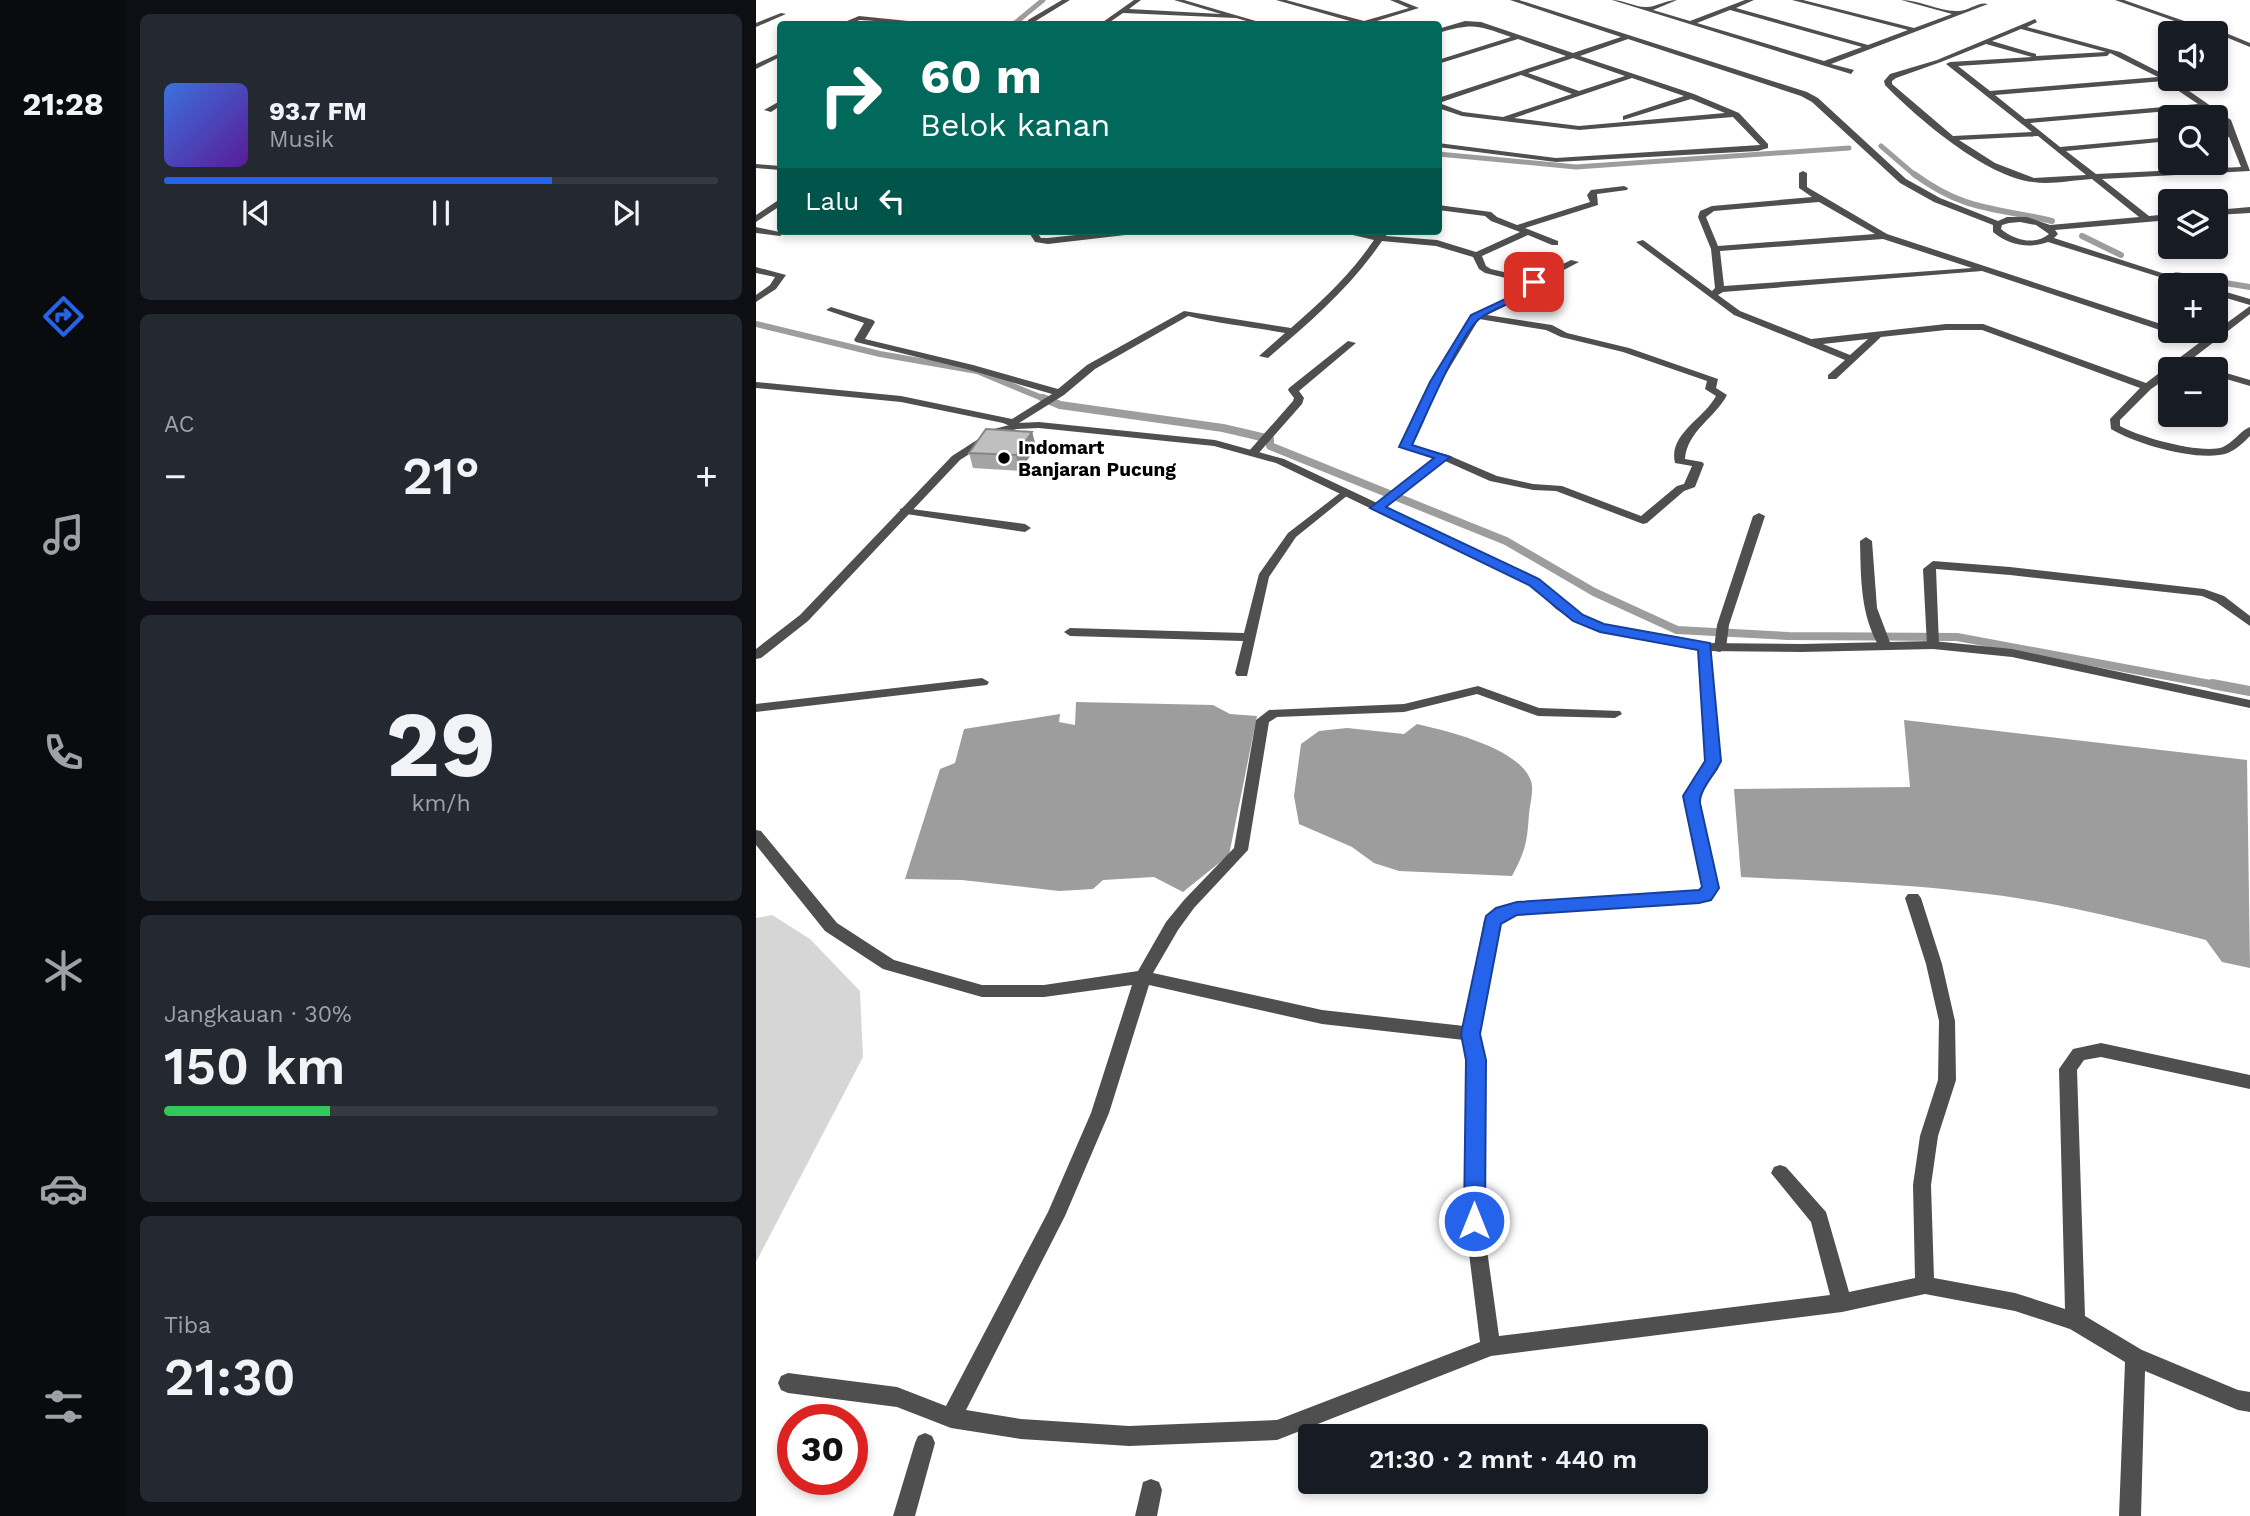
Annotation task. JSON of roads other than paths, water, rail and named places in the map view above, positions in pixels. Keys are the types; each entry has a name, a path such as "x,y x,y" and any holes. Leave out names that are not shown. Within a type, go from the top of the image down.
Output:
{"street":[{"path":"1030,21 1067,0"},
{"path":"1108,21 1138,0"},
{"path":"1177,0 1251,21"},
{"path":"1279,0 1352,21"},
{"path":"1372,21 1416,8 1393,0"},
{"path":"1513,0 1804,94 1815,100 1903,181 1937,200 1998,224 2022,219 2049,228 2158,218"},
{"path":"1615,0 1851,72"},
{"path":"1646,10 1674,0"},
{"path":"1690,23 1751,0"},
{"path":"1796,0 1914,30"},
{"path":"1904,0 1959,13"},
{"path":"2118,0 2180,21"},
{"path":"1823,64 1985,4"},
{"path":"1730,8 1868,47"},
{"path":"1123,11 1234,17"},
{"path":"756,25 783,13"},
{"path":"853,21 883,21"},
{"path":"2035,21 1938,61 1893,76 1888,81 1951,138 2019,177 2033,180 2248,169 2237,137 2228,122"},
{"path":"1442,30 1473,23 1691,96 1736,115 1764,148 1556,160 1442,146"},
{"path":"2021,27 2118,53 2158,75"},
{"path":"2228,35 2250,38"},
{"path":"2228,35 2250,45"},
{"path":"1442,61 1517,37"},
{"path":"1442,102 1628,37"},
{"path":"1986,42 2046,58"},
{"path":"756,53 777,56"},
{"path":"1954,66 2118,53"},
{"path":"756,67 777,57"},
{"path":"1938,61 1954,66 2147,219"},
{"path":"1521,73 1580,94"},
{"path":"1501,121 1632,76"},
{"path":"1988,93 2158,80"},
{"path":"2184,91 2205,105"},
{"path":"1604,125 1691,96"},
{"path":"768,110 777,105"},
{"path":"1442,105 1462,114 1501,121 1579,128 1736,115"},
{"path":"2024,121 2158,110"},
{"path":"1951,138 2039,134"},
{"path":"2228,136 2237,137"},
{"path":"2059,149 2158,140"},
{"path":"756,166 777,168"},
{"path":"1803,173 1803,188 1884,236 2158,326"},
{"path":"1516,228 1595,203 1591,195 1594,192 1623,188"},
{"path":"1717,292 1715,249 1702,217 1703,213 1712,209 1823,199"},
{"path":"756,219 777,205"},
{"path":"1442,208 1488,214 1555,243"},
{"path":"2228,212 2250,210"},
{"path":"1998,224 1996,230 2011,240 2025,243 2050,240 2158,274"},
{"path":"2049,228 2054,234 2050,240"},
{"path":"756,230 777,233"},
{"path":"1264,356 1327,302 1348,280 1382,235 1437,243 1477,255 1528,232"},
{"path":"1035,235 1038,240 1048,241 1100,235"},
{"path":"1715,249 1884,236"},
{"path":"1640,242 1717,292 1737,313 1852,359"},
{"path":"1477,255 1484,269 1534,282"},
{"path":"1478,316 1549,327 1563,335 1626,350 1713,379 1710,390 1722,395 1720,402 1697,422 1678,449 1679,461 1698,464 1689,487 1681,488 1643,521 1558,488 1533,487 1494,479 1444,457 1405,447 1436,382 1463,334 1478,316 1515,298 1534,282 1574,262"},
{"path":"1717,292 1986,269"},
{"path":"756,270 782,275 773,287 756,299"},
{"path":"2228,296 2250,302"},
{"path":"2228,325 2250,309"},
{"path":"831,310 870,322 859,340 864,342 969,367 1056,395"},
{"path":"756,655 804,618 956,458 981,439 1014,425 1091,367 1187,313 1221,321 1293,331"},
{"path":"1812,342 1956,326 1983,327 2147,387"},
{"path":"1832,377 1878,335"},
{"path":"1252,453 1299,400 1293,390 1351,343"},
{"path":"2188,357 2204,343"},
{"path":"2228,377 2250,383"},
{"path":"2158,380 2115,419 2115,427 2124,434 2140,440 2214,452 2227,450 2250,430"},
{"path":"756,385 901,399 1014,425 1076,427 1215,443 1280,461 1534,582 1578,618 1600,628 1717,639 1932,638 2250,704"},
{"path":"1376,508 1444,457"},
{"path":"1242,673 1263,578 1292,535 1344,493"},
{"path":"904,511 1025,528"},
{"path":"1491,1346 1474,1221 1476,1060 1471,1034 1492,920 1503,912 1517,908 1699,897 1709,892 1711,888 1691,796 1707,775 1713,761 1717,639 1759,516"},
{"path":"1866,541 1869,604 1881,639"},
{"path":"1932,638 1929,569 1933,565 2204,593 2220,599 2250,622"},
{"path":"1070,632 1250,636"},
{"path":"756,708 982,682"},
{"path":"951,1418 1056,1216 1100,1113 1143,977 1172,926 1189,904 1241,850 1263,720 1274,713 1404,708 1478,690 1538,712 1615,714"},
{"path":"756,835 831,927 889,965 982,991 1044,991 1143,977 1322,1017 1471,1034"},
{"path":"1913,898 1934,964 1947,1021 1947,1080 1929,1136 1922,1185 1925,1286"},
{"path":"2075,1321 2068,1069 2080,1054 2101,1051 2250,1082"},
{"path":"1780,1173 1819,1218 1842,1303"},
{"path":"788,1383 897,1397 951,1418 1021,1429 1129,1436 1277,1430 1491,1346 1842,1303 1925,1286 2015,1302 2075,1321 2134,1357 2238,1400 2250,1402"},
{"path":"2130,1516 2134,1357"},
{"path":"904,1516 925,1443"},
{"path":"1146,1516 1151,1490"}],"waterway":[{"path":"1018,21 1043,0"},
{"path":"1881,146 1916,176"},
{"path":"1442,154 1576,167 1849,148"},
{"path":"1914,174 1965,202 2052,221"},
{"path":"2082,236 2121,255"},
{"path":"2228,283 2250,287"},
{"path":"756,324 880,354 977,371 1047,400"},
{"path":"1043,398 1060,405 1223,428 1270,439 1270,446 1506,541 1594,592 1677,630 1788,636 1957,637 2221,686"},
{"path":"2212,684 2250,691"}],"place":[{"name":"Indomart Banjaran Pucung","path":"1004,458"}]}
